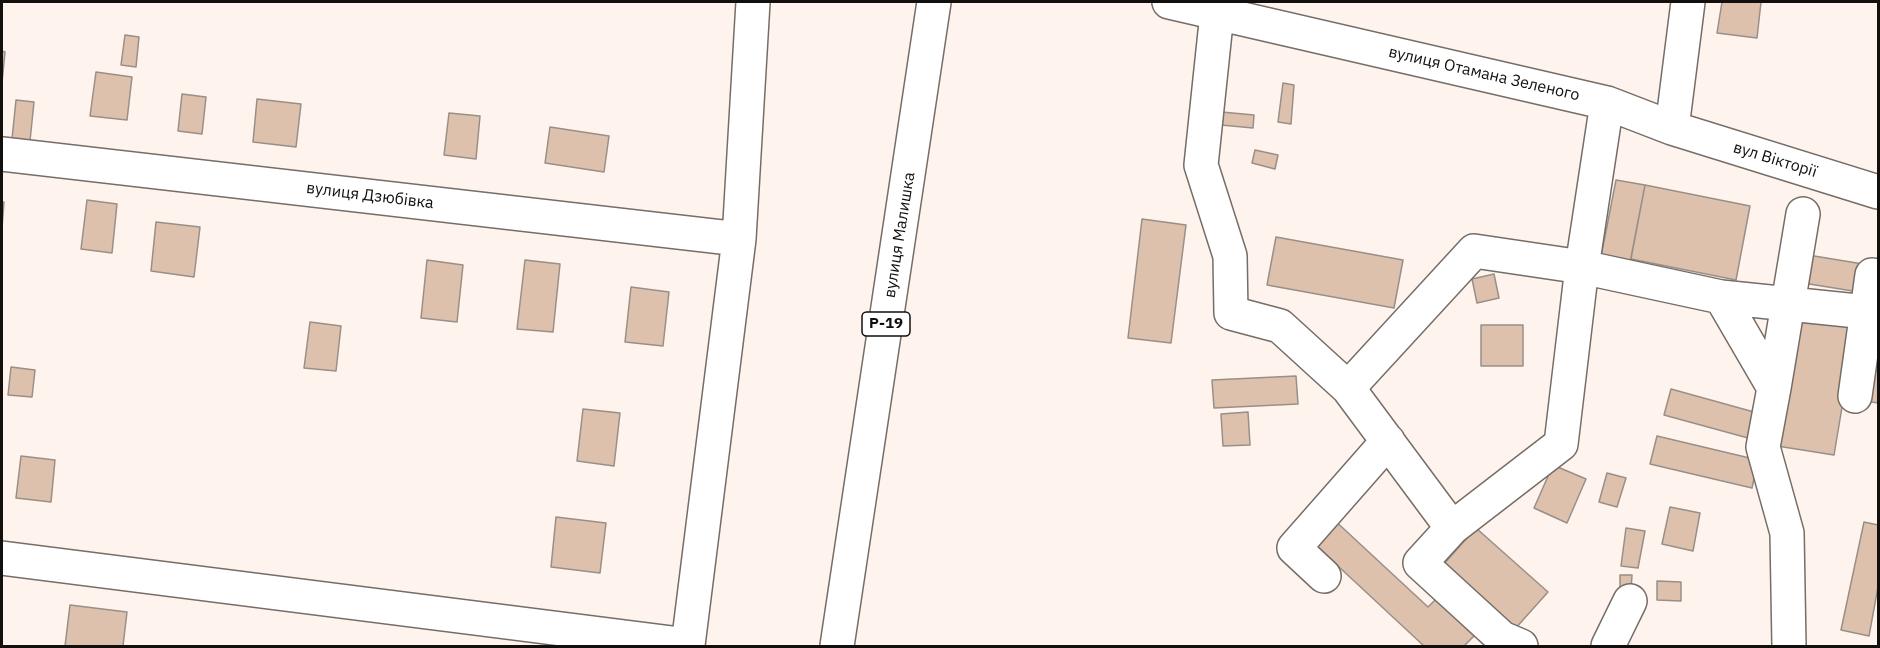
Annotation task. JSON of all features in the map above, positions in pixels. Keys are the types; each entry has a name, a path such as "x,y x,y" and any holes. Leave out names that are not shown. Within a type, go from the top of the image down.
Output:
{"street":[{"path":"2,558 688,645 738,239 753,2"},
{"name":"вулиця Малишка","path":"837,646 934,2"},
{"name":"вулиця Отамана Зеленого","path":"1169,2 1607,103 1672,128"},
{"path":"1672,128 1688,2"},
{"path":"1217,13 1201,165 1230,256 1231,313 1280,326 1348,388 1452,528"},
{"path":"1521,646 1502,638 1419,563 1452,528 1561,444 1582,267 1607,103"},
{"name":"вул Вікторії","path":"1672,128 1878,192"},
{"name":"вулиця Дзюбівка","path":"2,154 738,239"},
{"path":"1789,646 1787,532 1763,447 1803,214"},
{"path":"1348,388 1474,251 1582,267 1721,297 1867,312"},
{"path":"1855,396 1872,275 1878,276"},
{"path":"1721,297 1774,388"},
{"path":"1324,576 1293,548 1388,441"},
{"path":"1608,646 1630,601"}],"building":[{"path":"1722,2 1761,2 1757,38 1717,33"},
{"path":"125,35 139,37 136,67 121,65"},
{"path":"2,51 5,52 2,83"},
{"path":"96,72 132,77 127,120 90,116"},
{"path":"1283,83 1294,85 1291,124 1278,122"},
{"path":"182,94 206,97 202,134 178,131"},
{"path":"257,99 301,104 296,147 253,142"},
{"path":"16,100 34,102 30,141 12,139"},
{"path":"1222,112 1254,115 1253,128 1221,125"},
{"path":"449,113 480,116 476,159 444,155"},
{"path":"550,127 609,136 604,172 545,163"},
{"path":"1255,150 1278,155 1275,169 1252,163"},
{"path":"1616,180 1645,185 1628,273 1599,267"},
{"path":"1645,185 1750,206 1736,280 1631,259"},
{"path":"87,200 117,204 112,253 81,249"},
{"path":"2,202 4,202 2,228"},
{"path":"1142,219 1186,225 1171,343 1128,338"},
{"path":"156,222 200,227 194,277 151,271"},
{"path":"1276,237 1403,260 1394,308 1267,285"},
{"path":"1808,255 1863,264 1859,292 1803,283"},
{"path":"427,260 463,265 457,322 421,318"},
{"path":"525,260 560,264 553,332 517,329"},
{"path":"1494,274 1499,298 1477,303 1472,279"},
{"path":"631,287 669,292 663,346 625,342"},
{"path":"1799,315 1856,324 1834,455 1777,446"},
{"path":"310,322 341,326 336,371 304,368"},
{"path":"1481,325 1523,325 1523,366 1481,366"},
{"path":"11,367 35,370 32,397 8,395"},
{"path":"1870,369 1878,371 1878,403 1866,401"},
{"path":"1296,376 1298,404 1214,408 1212,380"},
{"path":"1671,389 1754,412 1748,438 1664,415"},
{"path":"583,409 620,413 614,466 577,461"},
{"path":"1248,412 1250,445 1223,446 1221,414"},
{"path":"1657,436 1758,460 1752,488 1650,464"},
{"path":"21,456 55,460 51,502 16,498"},
{"path":"1553,465 1586,479 1567,523 1534,508"},
{"path":"1607,473 1626,478 1617,507 1599,502"},
{"path":"1670,507 1700,513 1693,551 1662,544"},
{"path":"556,517 606,523 600,573 551,567"},
{"path":"1331,517 1428,607 1436,599 1475,635 1464,646 1424,646 1310,540"},
{"path":"1864,522 1878,525 1878,587 1869,636 1841,630"},
{"path":"1476,528 1548,592 1514,630 1442,566"},
{"path":"1626,528 1645,531 1638,568 1621,566"},
{"path":"1620,575 1632,575 1631,590 1620,589"},
{"path":"1657,581 1681,582 1681,601 1657,600"},
{"path":"70,605 127,612 123,646 65,646"}]}
